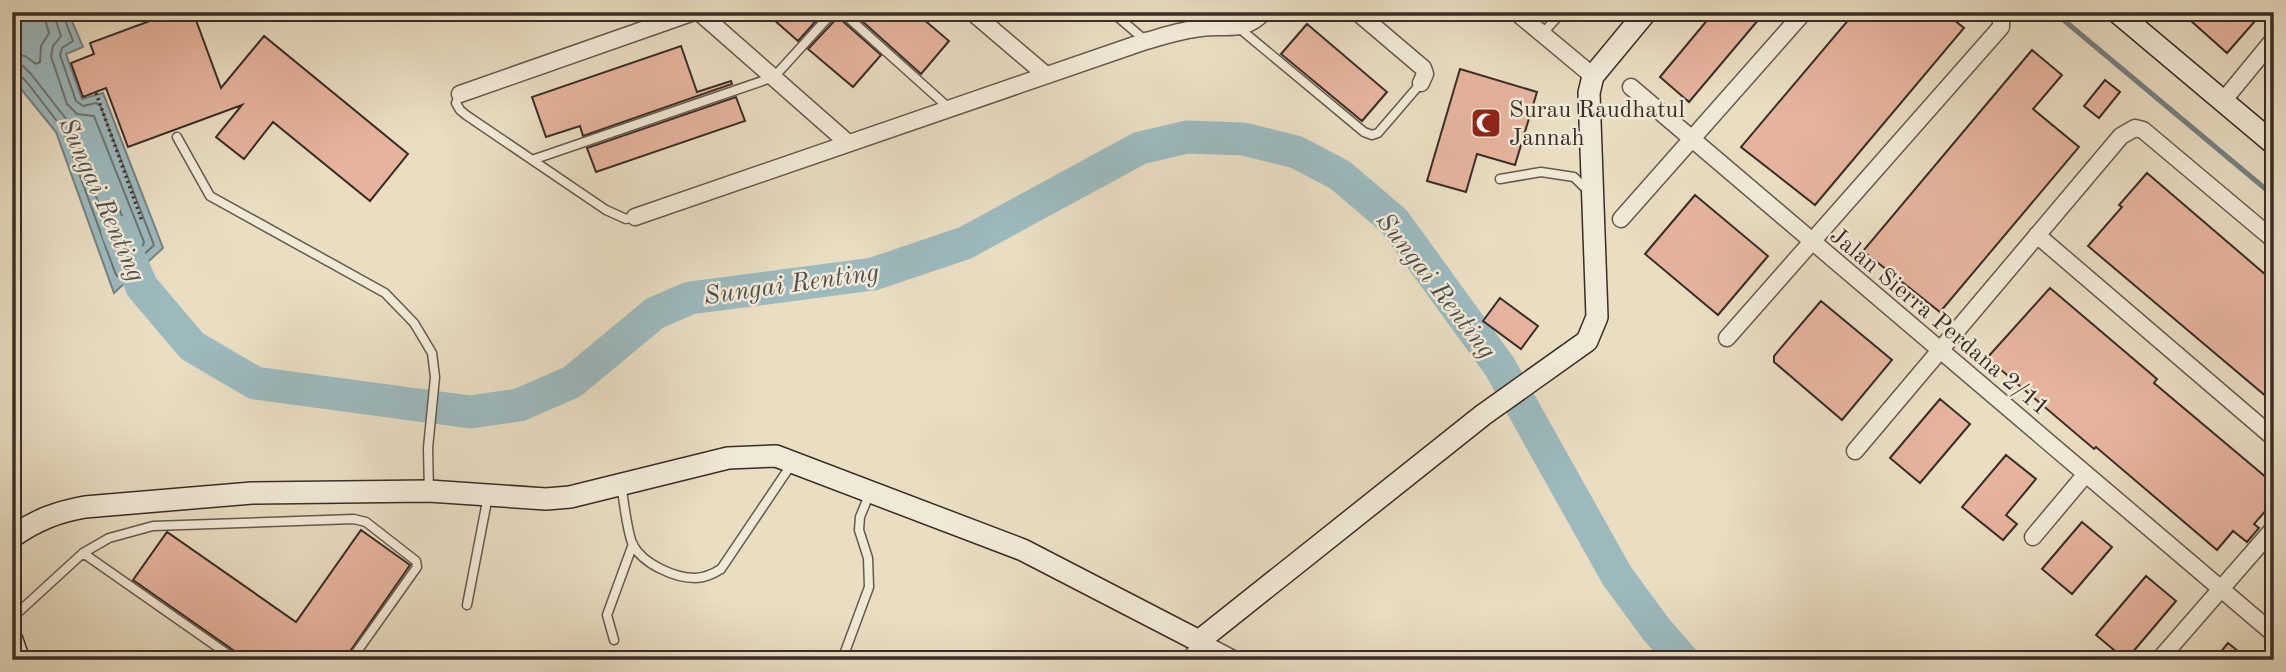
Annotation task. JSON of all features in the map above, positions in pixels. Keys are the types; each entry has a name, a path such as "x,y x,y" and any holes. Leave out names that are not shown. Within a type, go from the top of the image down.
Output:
{"street":[{"path":"460,94 694,12"},
{"path":"699,12 848,143"},
{"path":"972,12 1046,75"},
{"path":"1357,12 1423,68 1425,74 1421,83"},
{"path":"1516,12 1593,76"},
{"path":"1199,641 1483,415 1587,341 1597,317 1589,93 1593,76 1646,12"},
{"path":"1621,219 1804,12"},
{"path":"1727,338 2001,27 2001,12"},
{"path":"2118,12 2274,144"},
{"path":"635,217 1210,20 1239,28 1261,13"},
{"path":"2223,100 2274,39"},
{"name":"Jalan Sierra Perdana 2/11","path":"1632,87 2274,634"},
{"path":"1855,451 2121,136 2135,128 2143,130 2274,240"},
{"path":"2037,235 2274,438"},
{"path":"12,537 30,524 62,511 85,507 252,493 429,491 546,499 569,497 728,458 776,456 1023,550 1235,660"},
{"path":"2032,537 2085,475"},
{"path":"2159,660 2273,531"},
{"path":"12,640 19,660"}],"lane":[{"path":"532,160 774,76 833,12"},
{"path":"842,12 949,108"},
{"path":"1112,12 1146,41"},
{"path":"1542,34 1562,12"},
{"path":"1239,28 1364,132 1372,135 1378,133 1421,83"},
{"path":"460,94 456,103 460,110 606,210 626,219 635,217"},
{"path":"177,137 210,196 385,293 414,323 432,353 435,377 428,448 429,491"},
{"path":"1500,179 1541,172 1574,177 1592,195"},
{"path":"621,484 633,544 645,559 659,568 696,578 711,576 721,569 793,462"},
{"path":"842,660 869,587 867,558 859,530 860,517 870,492"},
{"path":"467,605 488,496"},
{"path":"12,618 83,553 109,538 153,526 354,519 366,522 416,561 417,567 351,660"},
{"path":"614,640 607,615 633,544"},
{"path":"83,553 236,660"},
{"path":"1184,660 1199,641"}],"path":[{"path":"96,93 142,221"}],"water":[{"path":"12,12 68,12 83,47 66,54 82,99 103,93 163,248 114,293 56,132 12,78"}],"building":[{"path":"174,12 193,12 221,88 264,36 408,154 370,201 273,122 244,159 216,137 242,105 128,147 106,88 83,97 71,63 94,54 90,43"},
{"path":"765,12 824,12 798,41"},
{"path":"852,12 915,12 949,41 921,74"},
{"path":"1714,12 1765,12 1689,102 1660,77"},
{"path":"1855,12 1944,12 1964,28 1815,205 1741,147"},
{"path":"2181,12 2263,12 2227,53"},
{"path":"838,17 881,55 853,87 808,49"},
{"path":"1307,24 1387,92 1362,121 1281,54"},
{"path":"681,46 697,92 731,81 732,84 583,136 580,126 546,137 532,97"},
{"path":"2032,50 2062,75 2033,109 2079,147 1940,312 1863,251"},
{"name":"Surau Raudhatul Jannah","path":"1460,69 1537,92 1515,165 1477,154 1466,192 1427,181"},
{"path":"2105,80 2120,92 2099,118 2084,106"},
{"path":"736,97 745,121 596,172 587,148"},
{"path":"2147,173 2266,275 2274,266 2274,403 2088,246"},
{"path":"1695,195 1768,256 1718,315 1645,254"},
{"path":"2050,288 2157,379 2154,383 2274,484 2274,501 2254,524 2259,528 2247,542 2233,531 2217,550 1987,358"},
{"path":"1500,298 1538,326 1521,349 1483,321"},
{"path":"1821,301 1892,360 1842,420 1774,362 1774,356"},
{"path":"1940,399 1970,424 1920,483 1890,458"},
{"path":"2006,455 2036,479 2006,515 2017,524 2003,540 1962,507"},
{"path":"2082,522 2112,547 2072,594 2042,569"},
{"path":"361,530 410,565 344,660 242,660 240,655 133,580 167,532 296,622"},
{"path":"2146,576 2176,601 2126,660 2096,635"},
{"path":"2228,643 2249,660 2214,660"}],"waterway":[{"path":"2054,12 2274,196"},
{"name":"Sungai Renting","path":"118,232 142,287 192,346 255,383 470,412 519,405 572,382 655,313 690,298 873,274 965,243 1140,148 1187,137 1243,139 1296,152 1340,175 1394,221 1500,367 1617,576 1683,660"}],"place":[{"name":"Surau Raudhatul Jannah","path":"1486,123"}]}
